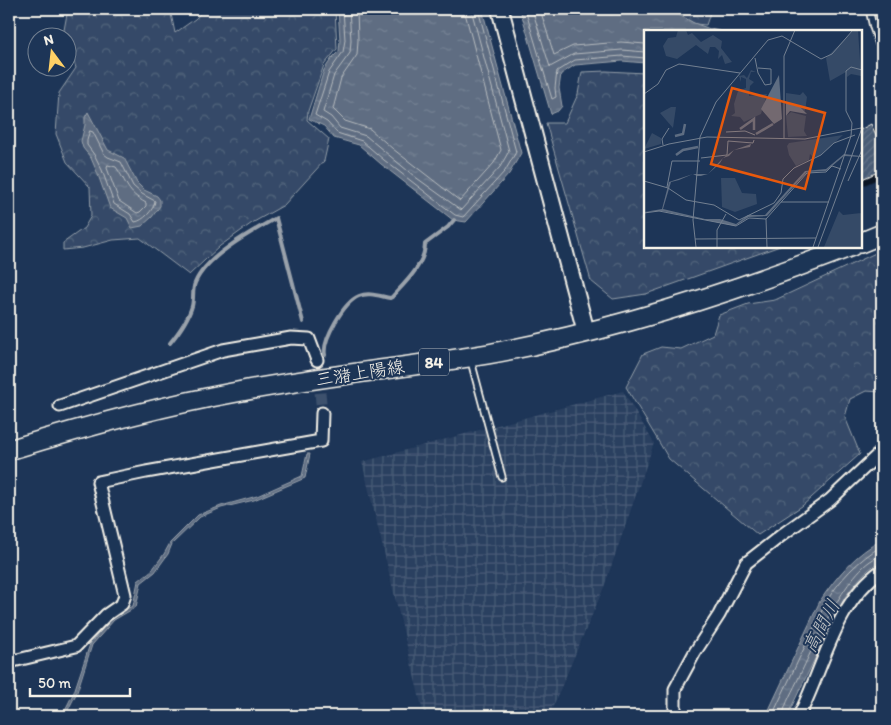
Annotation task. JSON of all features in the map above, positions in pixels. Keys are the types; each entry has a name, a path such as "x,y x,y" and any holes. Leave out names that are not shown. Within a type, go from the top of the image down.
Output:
{"main road":[{"path":"861,243 882,234"},
{"name":"三潴上陽線","path":"9,450 78,429 164,407 239,391 470,356 586,332 684,306 776,276 847,248"}],"street":[{"path":"500,9 586,332"},
{"path":"60,406 223,350 291,338 310,339 317,360"},
{"path":"9,662 76,646 106,615 122,604 125,595 98,482 321,441 322,413"},
{"path":"675,716 675,689 695,652 719,615 746,564 830,500 882,451"},
{"path":"799,716 846,607 870,578 882,570"}],"lane":[{"path":"869,9 882,53"},
{"path":"470,356 502,477"}],"shaded area":[{"path":"623,391 654,443 604,587 551,711 558,716 424,716 362,462"}],"green space":[{"path":"75,9 170,9 175,33 195,19 205,9 335,9 337,49 324,65 308,111 307,120 329,139 324,161 284,205 252,223 220,246 189,275 140,238 113,240 83,248 63,250 63,243 84,228 91,216 90,187 67,162 56,134 59,93 69,78 78,78 78,28 64,28 67,14"},
{"path":"670,9 709,9 710,13 706,25 695,24"},
{"path":"582,72 644,73 644,248 774,248 646,294 613,299 591,281 546,123 565,123 578,94"},
{"path":"882,250 882,392 866,391 850,399 845,417 860,454 802,506 758,535 669,459 626,387 643,354 661,347 681,349 713,334 719,315 748,304 775,300"}],"water":[{"path":"338,9 482,9 521,153 509,174 466,222 453,220 359,145 334,138 324,126 309,119 324,70 339,51"},
{"path":"520,9 668,9 694,23 715,30 644,30 644,63 622,61 575,65 561,74 559,88 562,106 558,111 551,114"},
{"path":"88,112 108,150 124,158 137,183 160,200 160,206 142,226 132,228 127,218 110,208 91,158 83,148 81,141 85,117"},
{"path":"307,454 310,454 305,478 254,500 221,508 200,517 172,544 168,554 155,572 141,583 136,607 114,620 92,645 77,692 65,716 62,716 74,692 90,644 111,618 133,606 138,581 152,570 170,543 198,515 221,506 257,496 302,476"},
{"name":"高間川","path":"882,540 882,560 866,572 845,597 787,716 766,716 820,601 847,566"}],"building":[{"path":"871,124 882,148 882,170 861,180 861,129"}],"waterway":[{"path":"170,343 188,316 193,303 195,283 209,263 230,246 276,218 303,322"},
{"path":"325,355 330,331 347,306 359,296 367,294 392,297 418,266 422,259 425,244 448,227 454,220"}],"tunnel":[{"path":"317,360 322,413"}]}
